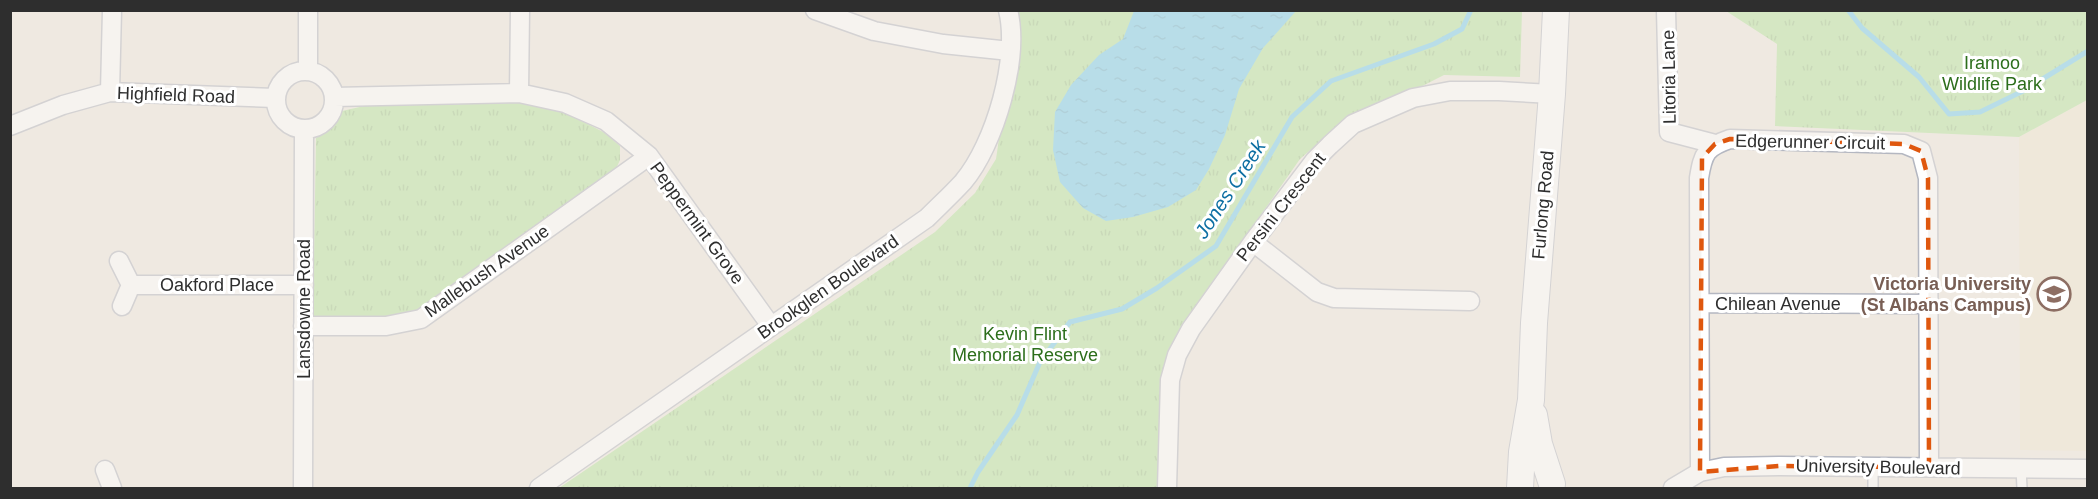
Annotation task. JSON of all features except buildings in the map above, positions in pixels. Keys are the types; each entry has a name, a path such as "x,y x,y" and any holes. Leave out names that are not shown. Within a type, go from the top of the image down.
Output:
{"main road":[{"name":"Furlong Road","path":"1522,489 1522,452 1531,400 1556,10"},
{"name":"Furlong Road","path":"1531,400 1539,444 1556,486"},
{"path":"1522,489 1535,482 1556,486"}],"street":[{"path":"110,92 112,10"},
{"path":"308,10 308,70"},
{"path":"519,93 520,10"},
{"path":"815,10 874,31 943,44 1010,51"},
{"name":"Brookglen Boulevard","path":"538,489 927,218 964,180 990,139 1007,82 1010,51 1008,10"},
{"name":"Litoria Lane","path":"1666,10 1669,132 1715,144"},
{"path":"308,70 326,79 332,88 334,97 329,117 321,124 304,129 285,122 279,114 275,98 283,79 291,73 308,70"},
{"name":"Persini Crescent","path":"1167,489 1170,380 1177,355 1191,329 1315,160 1353,124 1413,98 1434,93 1499,91 1552,94"},
{"name":"Highfield Road","path":"10,126 63,105 110,92 275,98"},
{"name":"Peppermint Grove","path":"334,97 519,93 565,103 606,121 649,156 771,326"},
{"name":"Lansdowne Road","path":"303,489 304,129"},
{"name":"Edgerunner Circuit","path":"1700,472 1699,178 1702,158 1715,144 1730,139 1904,144 1921,152 1928,178 1929,467"},
{"name":"Mallebush Avenue","path":"303,326 386,326 421,319 649,156"},
{"path":"1253,242 1317,292 1334,298 1470,301"},
{"path":"119,261 131,285 122,306"},
{"name":"Oakford Place","path":"131,285 304,285"},
{"name":"Chilean Avenue","path":"1700,303 1928,304"},
{"name":"University Boulevard","path":"1673,489 1700,472 1724,467 1873,466 2088,469"},
{"path":"105,470 112,489"}],"lane":[{"path":"1873,466 1874,489"},
{"path":"2022,468 2022,489"}],"highlighted area":[{"path":"1730,139 1904,144 1921,151 1928,178 1929,467 1779,466 1700,472 1702,158 1715,144"}],"shaded area":[{"name":"Victoria University (St Albans Campus)","path":"2087,100 2087,451 2020,450 2019,137"}],"green space":[{"name":"Kevin Flint Memorial Reserve","path":"1018,11 1522,11 1520,77 1444,75 1330,133 1300,159 1195,309 1160,400 1158,488 559,488 935,232 975,193 996,159"},
{"name":"Iramoo Wildlife Park","path":"1726,11 2087,11 2087,100 2019,137 1775,126 1777,44"},
{"path":"521,103 565,112 605,133 620,146 620,160 615,171 418,313 385,318 313,318 316,138 329,129 342,111 364,106"}],"water":[{"path":"1134,11 1296,11 1263,48 1239,89 1225,135 1196,190 1168,207 1133,217 1106,221 1083,208 1060,182 1053,150 1055,112 1071,85 1099,55 1123,39"}],"waterway":[{"name":"Jones Creek","path":"970,488 978,472 1017,415 1040,362 1070,322 1122,309 1157,288 1216,246 1292,117 1331,81 1434,44 1462,29 1471,10"},
{"name":"Jones Creek","path":"1848,10 1862,28 1919,77 1949,114 1980,112 2023,91 2088,51"}],"place":[{"name":"Victoria University (St Albans Campus)","path":"2054,294"}]}
